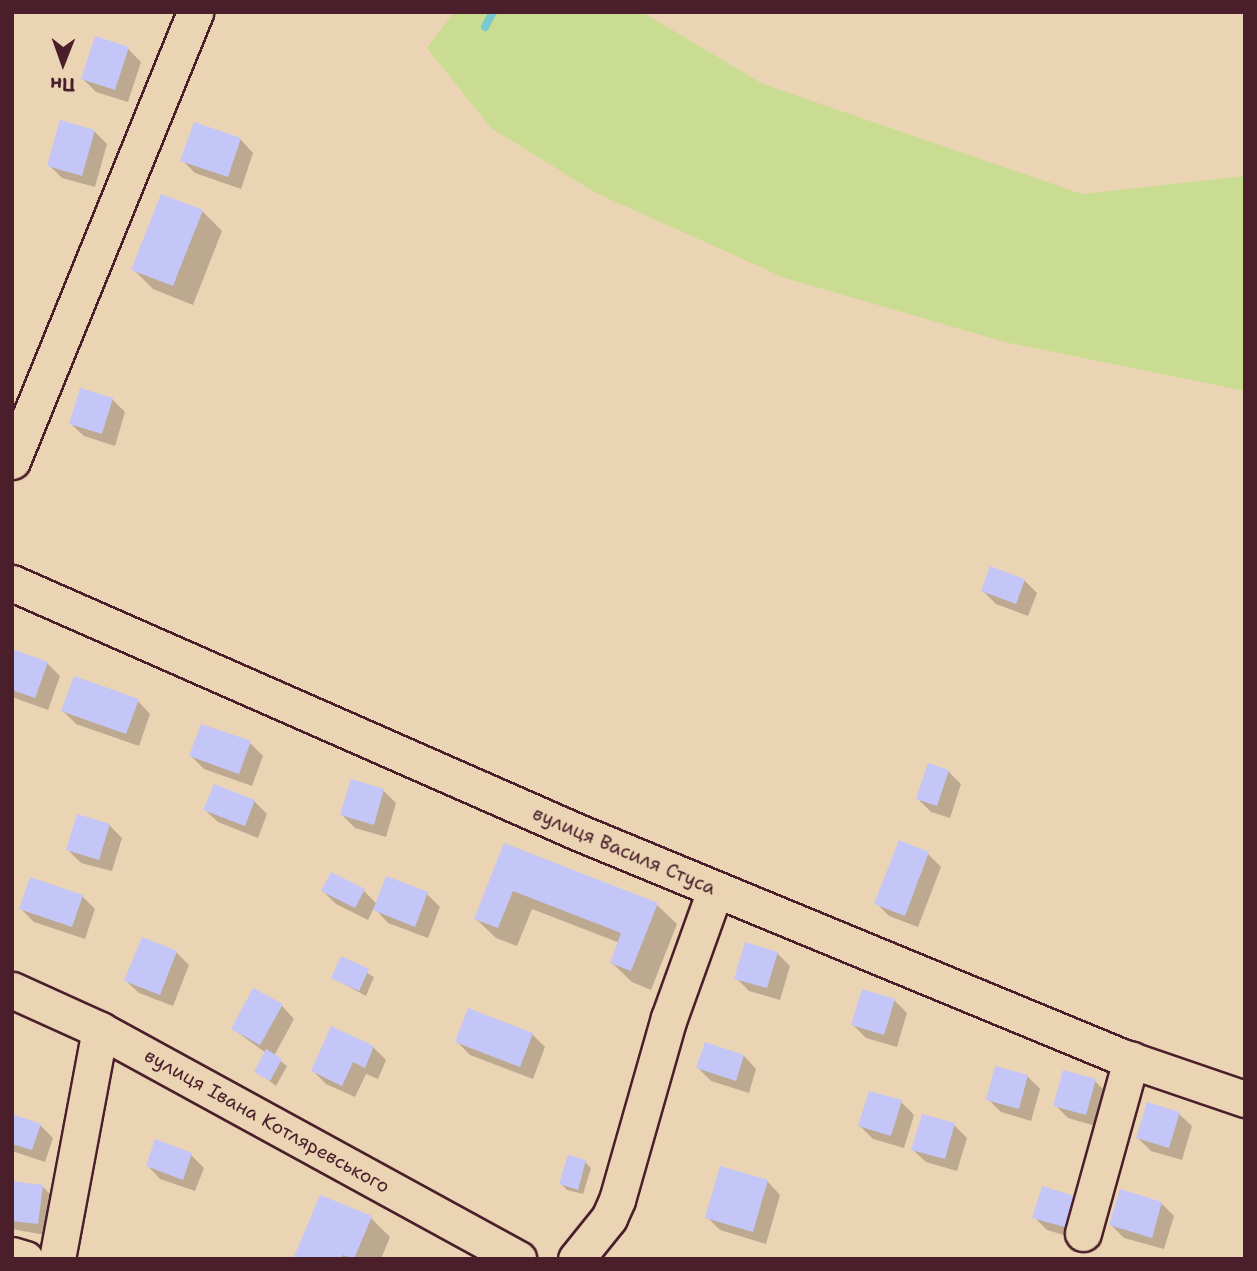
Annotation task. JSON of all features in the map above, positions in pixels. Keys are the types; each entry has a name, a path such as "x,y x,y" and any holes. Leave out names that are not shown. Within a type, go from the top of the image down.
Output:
{"street":[{"path":"12,461 195,12"},
{"name":"вулиця Василя Стуса","path":"12,583 335,728 715,890 1130,1060 1245,1099"},
{"path":"576,1259 608,1218 617,1200 669,1017 715,890"},
{"name":"вулиця Івана Котляревського","path":"12,990 100,1030 518,1259"},
{"path":"57,1259 100,1030"},
{"path":"1083,1233 1130,1060"},
{"path":"12,1255 25,1259"}],"green space":[{"path":"454,12 642,12 763,84 1082,194 1245,176 1245,391 1005,342 785,278 596,193 491,128 427,48"}],"building":[{"path":"95,36 129,47 115,90 81,79"},
{"path":"60,120 95,130 82,176 47,166"},
{"path":"194,122 241,138 228,177 180,161"},
{"path":"161,194 203,210 173,286 131,270"},
{"path":"80,388 113,398 102,434 69,424"},
{"path":"990,566 1025,579 1016,604 981,591"},
{"path":"12,649 48,662 35,698 12,690"},
{"path":"74,676 139,699 126,734 61,711"},
{"path":"201,724 251,741 239,774 189,756"},
{"path":"928,763 949,770 937,806 916,799"},
{"path":"351,779 384,789 374,825 340,815"},
{"path":"214,784 255,800 245,826 203,810"},
{"path":"77,814 110,824 99,860 66,850"},
{"path":"899,840 929,852 905,916 874,904"},
{"path":"504,843 658,903 631,971 610,963 621,933 513,891 498,928 474,919"},
{"path":"331,872 365,889 355,908 321,891"},
{"path":"386,876 428,892 415,927 373,910"},
{"path":"30,877 83,895 72,927 19,909"},
{"path":"142,937 177,951 160,995 124,981"},
{"path":"745,942 778,952 767,988 734,979"},
{"path":"341,956 369,969 359,991 331,978"},
{"path":"253,988 283,1004 260,1045 231,1029"},
{"path":"862,989 895,999 884,1035 851,1025"},
{"path":"468,1008 533,1033 520,1067 455,1042"},
{"path":"331,1026 374,1046 365,1068 353,1062 342,1086 311,1071"},
{"path":"705,1042 744,1055 736,1081 696,1068"},
{"path":"266,1049 282,1059 270,1081 254,1072"},
{"path":"995,1066 1028,1075 1019,1109 986,1100"},
{"path":"1063,1070 1096,1079 1086,1115 1053,1106"},
{"path":"869,1091 902,1100 891,1136 858,1126"},
{"path":"1147,1102 1180,1112 1169,1148 1136,1138"},
{"path":"12,1114 41,1124 32,1150 12,1144"},
{"path":"922,1114 955,1123 945,1159 911,1150"},
{"path":"155,1139 192,1153 183,1180 146,1166"},
{"path":"568,1155 586,1160 578,1190 559,1184"},
{"path":"720,1166 768,1180 753,1232 705,1218"},
{"path":"12,1181 43,1185 38,1224 12,1221"},
{"path":"1042,1186 1081,1198 1072,1229 1032,1218"},
{"path":"1120,1189 1162,1202 1152,1238 1109,1225"},
{"path":"320,1195 372,1216 354,1259 343,1255 341,1259 293,1259"}],"waterway":[{"path":"485,27 493,12"}]}
